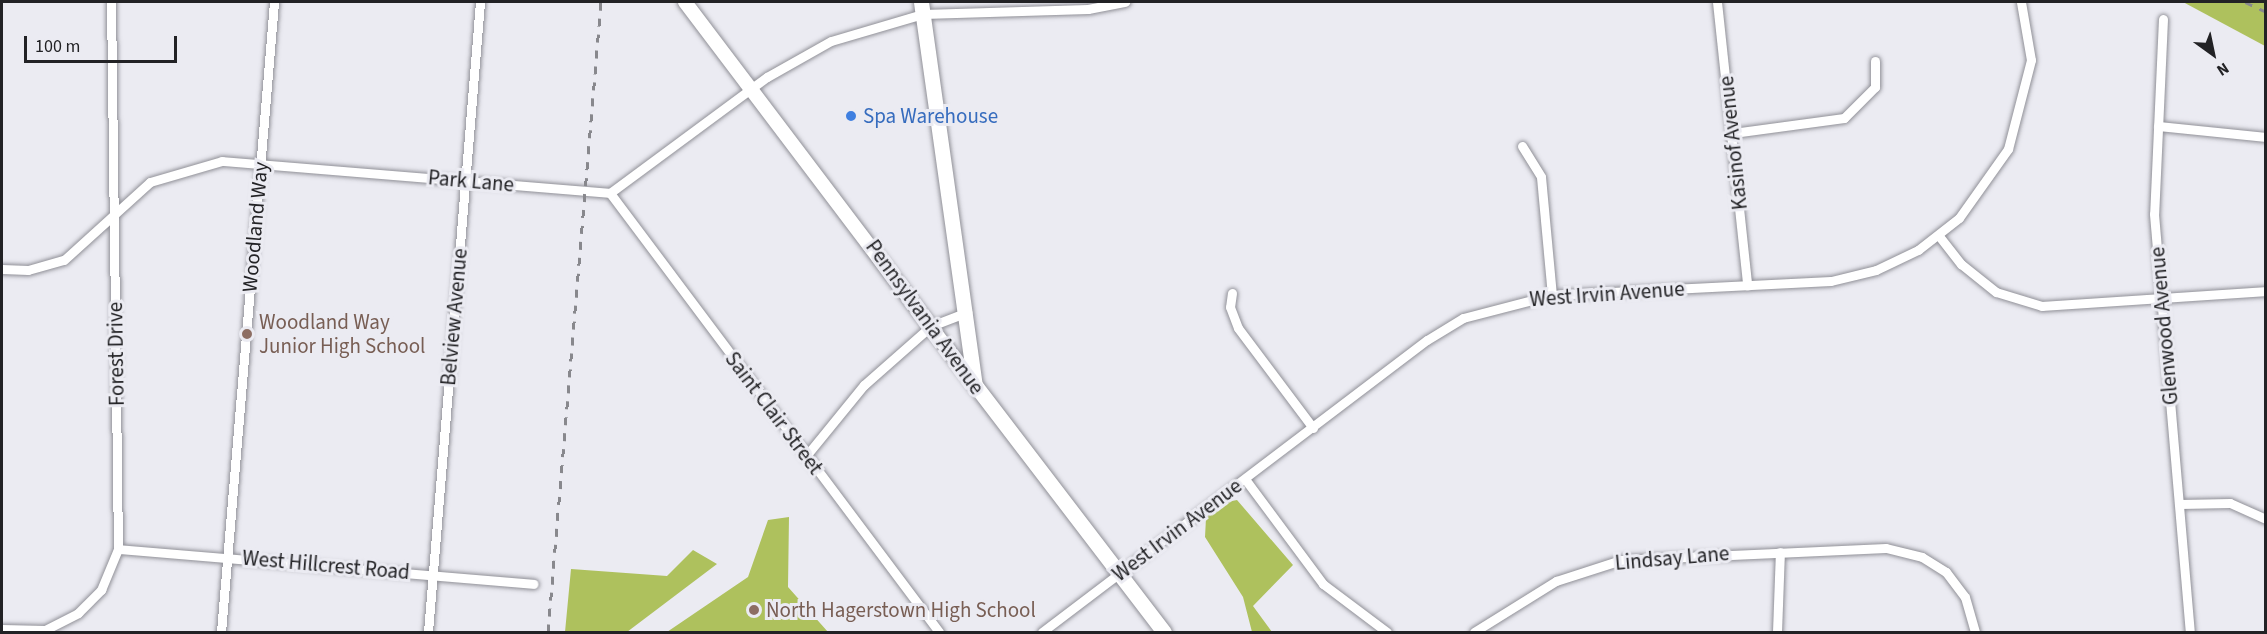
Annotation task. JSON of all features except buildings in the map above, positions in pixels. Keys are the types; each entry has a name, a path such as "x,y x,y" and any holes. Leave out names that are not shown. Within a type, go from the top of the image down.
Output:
{"main road":[{"name":"Pennsylvania Avenue","path":"685,2 1164,633"},
{"path":"922,8 967,312 975,385"}],"street":[{"name":"Forest Drive","path":"2,629 45,630 78,613 101,590 118,549 111,2"},
{"name":"Woodland Way","path":"221,633 274,2"},
{"name":"Belview Avenue","path":"428,633 480,2"},
{"path":"610,193 751,89 831,41 922,8 1088,9 1125,2"},
{"name":"Kasinof Avenue","path":"1717,2 1733,133 1747,285"},
{"name":"West Irvin Avenue","path":"1042,633 1443,328 1497,306 1552,295 1856,277 1895,262 1939,236 1980,193 2008,148 2029,78 2031,44 2021,2"},
{"name":"Glenwood Avenue","path":"2163,19 2154,214 2190,633"},
{"path":"1733,133 1844,118 1875,87 1875,61"},
{"path":"2157,126 2212,128 2265,137"},
{"path":"1522,146 1541,177 1552,295"},
{"name":"Park Lane","path":"2,269 28,270 64,260 129,196 170,174 222,161 260,162 610,193"},
{"name":"Saint Clair Street","path":"610,193 939,633"},
{"path":"1939,236 1978,280 2019,301 2064,308 2265,291"},
{"path":"1232,293 1230,307 1238,328 1313,428"},
{"path":"806,456 864,385 931,326 967,312"},
{"path":"1245,479 1323,584 1387,633"},
{"path":"2180,504 2230,503 2265,519"},
{"name":"Lindsay Lane","path":"1474,633 1556,581 1596,566 1652,557 1886,548 1922,556 1956,583 1975,633"},
{"name":"West Hillcrest Road","path":"118,549 534,584"},
{"path":"1778,633 1779,552"}],"green space":[{"path":"2183,2 2265,2 2265,46"},
{"path":"1237,500 1293,565 1253,606 1272,632 1252,632 1243,597 1205,537 1206,518 1218,504"},
{"name":"North Hagerstown High School","path":"789,517 788,587 828,632 667,632 748,577 768,520"},
{"path":"693,550 717,564 627,632 565,632 571,569 667,576"}],"railway":[{"path":"548,632 601,2"},
{"path":"2245,2 2266,12"}],"place":[{"name":"Spa Warehouse","path":"851,116"},
{"name":"Woodland Way Junior High School","path":"247,334"},
{"name":"North Hagerstown High School","path":"754,610"}]}
